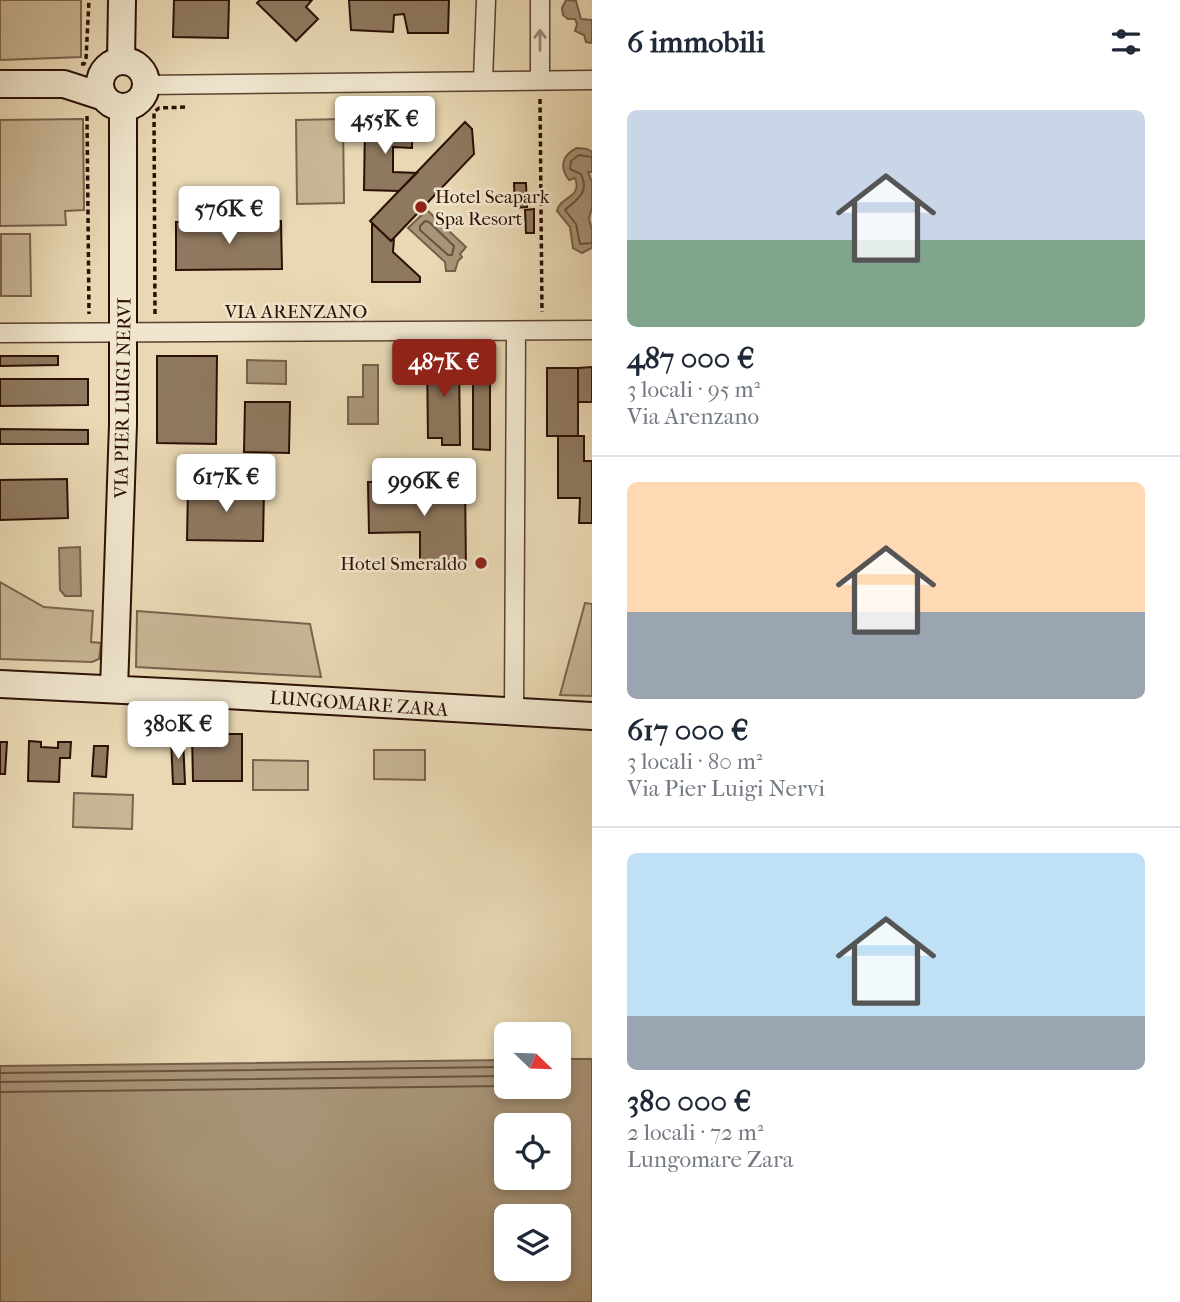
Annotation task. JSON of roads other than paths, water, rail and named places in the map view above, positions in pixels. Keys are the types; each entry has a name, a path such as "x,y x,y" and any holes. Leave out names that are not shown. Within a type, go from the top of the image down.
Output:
{"street":[{"path":"105,103 100,84 113,65 122,0"},
{"path":"483,80 486,0"},
{"path":"540,0 540,80"},
{"path":"0,84 113,65 136,65 141,70 146,85 136,103 105,103 68,74"},
{"path":"146,85 592,80"},
{"name":"VIA PIER LUIGI NERVI","path":"105,103 123,332 123,425 114,690"},
{"name":"VIA ARENZANO","path":"0,333 592,330"},
{"path":"514,712 516,331"},
{"name":"LUNGOMARE ZARA","path":"0,684 592,716"}],"water":[{"path":"566,0 576,1 581,19 592,20 592,43 586,42 584,35 575,31 575,19 568,19 563,15 562,8"},
{"path":"577,148 592,152 592,172 588,172 592,182 589,219 592,248 582,253 573,248 570,227 557,211 576,189 575,178 569,180 563,166 568,154"},
{"path":"427,210 466,247 460,254 462,257 455,271 446,271 445,262 408,228"},
{"path":"247,360 286,361 286,384 247,383"},
{"path":"363,365 378,365 378,424 348,424 348,397 363,397"},
{"path":"80,547 81,596 65,596 60,590 59,548"},
{"path":"571,1059 592,1059 592,1302 0,1302 0,1066 494,1060 494,1099 571,1099"}],"place":[{"name":"Hotel Seapark Spa Resort","path":"421,207"},
{"name":"Hotel Smeraldo","path":"481,563"}]}
